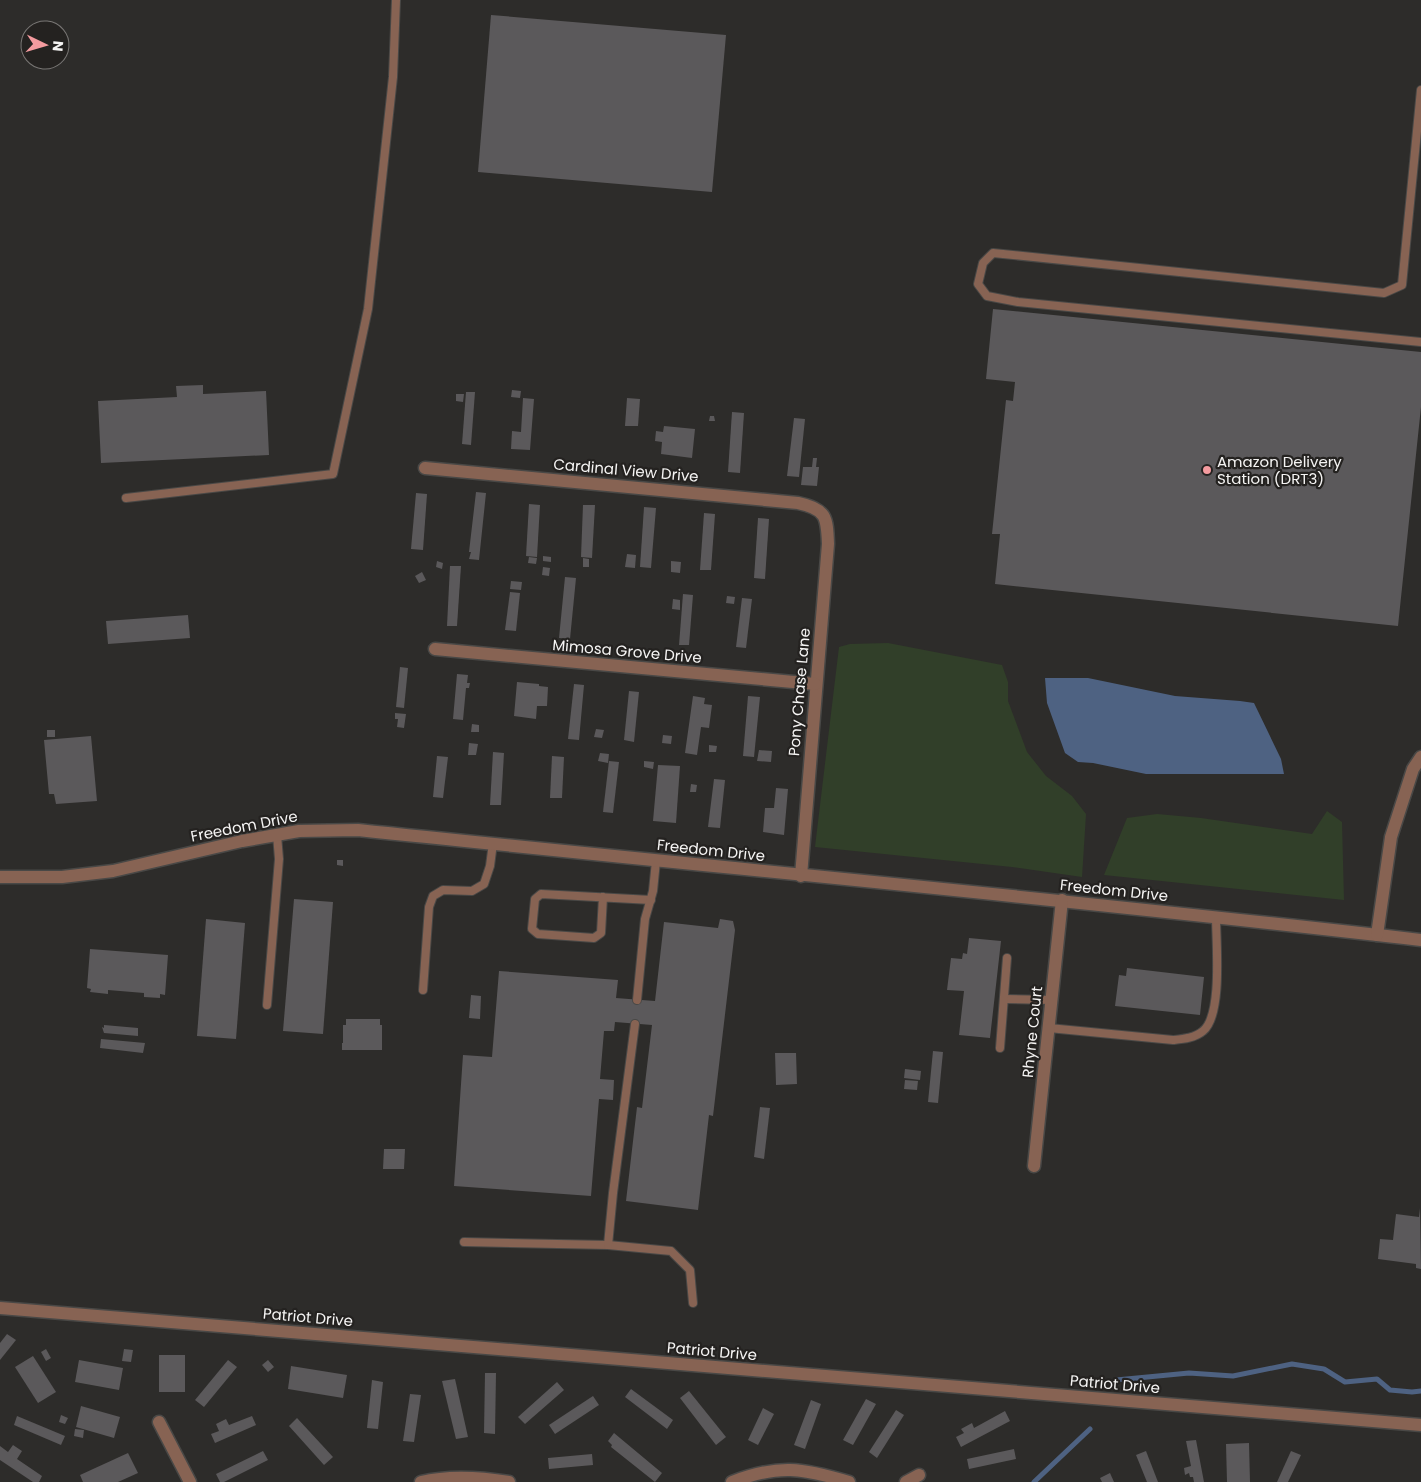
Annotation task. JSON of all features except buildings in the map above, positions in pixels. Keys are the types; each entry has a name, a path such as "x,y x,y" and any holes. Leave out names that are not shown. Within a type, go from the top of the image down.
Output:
{"street":[{"name":"Cardinal View Drive","path":"425,468 788,502 811,506 821,512"},
{"name":"Pony Chase Lane","path":"801,876 828,544 828,523 821,512"},
{"name":"Mimosa Grove Drive","path":"435,649 816,684"},
{"path":"1377,935 1391,837 1413,769 1421,756"},
{"name":"Freedom Drive","path":"0,877 62,878 113,871 299,831 358,830 801,876 1062,900 1421,940"},
{"name":"Rhyne Court","path":"1034,1166 1062,900"},
{"name":"Patriot Drive","path":"0,1308 1421,1425"},
{"path":"159,1422 190,1482"},
{"path":"732,1482 753,1474 777,1469 801,1470 849,1482"},
{"path":"906,1482 919,1475"},
{"path":"421,1482 471,1477 509,1482"}],"lane":[{"path":"126,498 333,474 368,309 393,77 396,0"},
{"path":"1421,90 1402,285 1384,293 993,253 983,264 978,284 987,296 1018,302 1421,342"},
{"path":"267,1005 279,859 277,835"},
{"path":"423,990 429,907 432,896 443,890 472,891 484,884 490,866 493,843"},
{"path":"637,1000 645,920 653,891 656,861"},
{"path":"603,897 601,933 594,938 538,934 532,929 535,899 541,894 603,897 651,900"},
{"path":"1049,1028 1173,1040 1190,1038 1204,1031 1213,1012 1218,977 1216,917"},
{"path":"1000,1048 1008,958"},
{"path":"1004,999 1052,1000"},
{"path":"608,1245 635,1024"},
{"path":"464,1242 608,1245 671,1250 690,1270 693,1303"}],"green space":[{"path":"888,643 1002,665 1008,682 1008,701 1027,752 1046,776 1072,796 1086,814 1082,877 1012,867 815,847 839,647 850,644"},
{"path":"1327,811 1342,822 1344,900 1104,875 1127,818 1157,814 1201,818 1312,834"}],"water":[{"path":"1045,678 1088,678 1175,696 1254,703 1281,759 1284,774 1146,774 1093,763 1078,762 1065,753 1047,703"}],"waterway":[{"path":"1116,1380 1189,1373 1233,1376 1292,1364 1324,1369 1345,1382 1377,1379 1390,1390 1421,1391"},
{"path":"1034,1482 1090,1429"}],"place":[{"name":"Amazon Delivery Station (DRT3)","path":"1207,470"}]}
